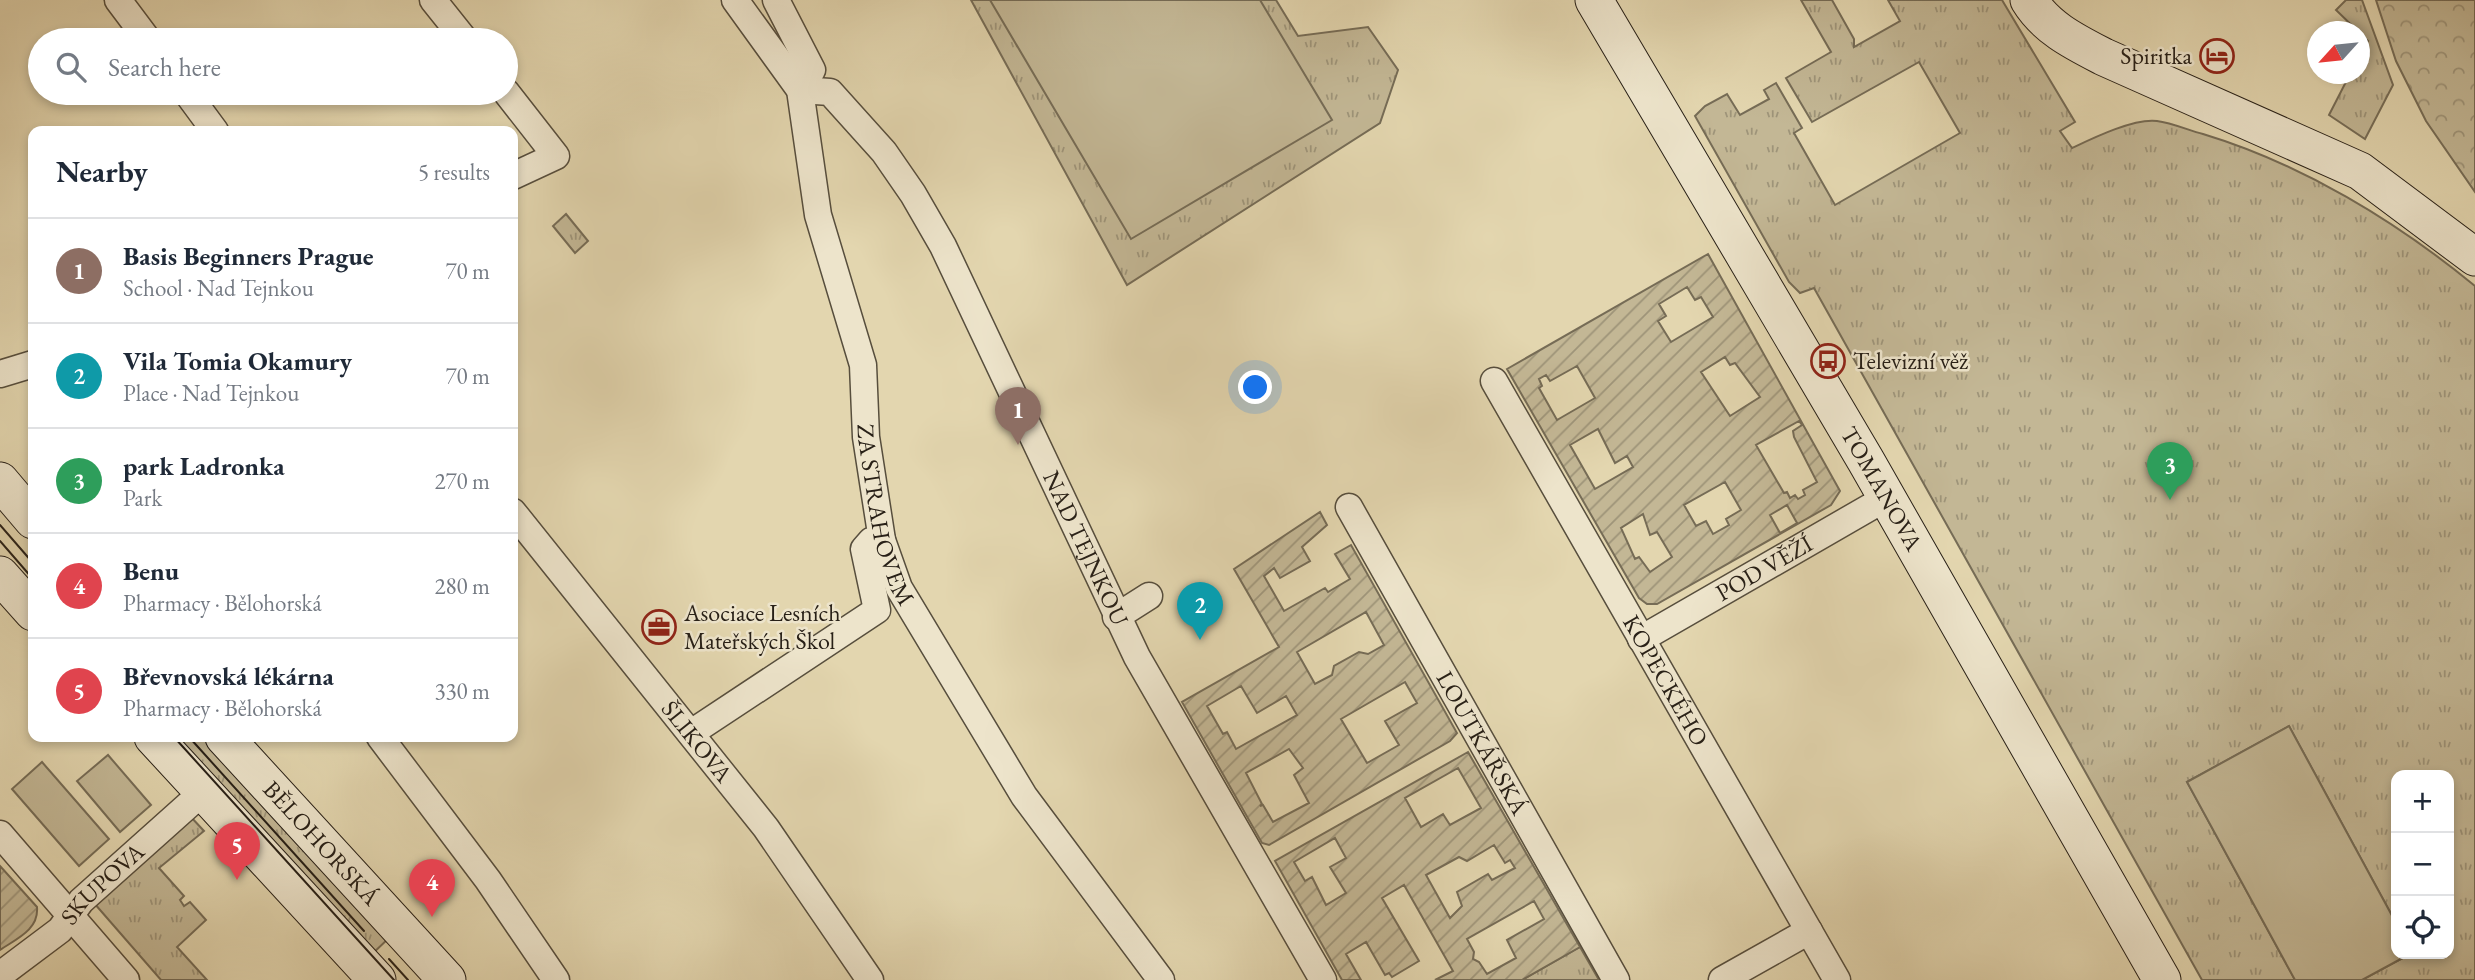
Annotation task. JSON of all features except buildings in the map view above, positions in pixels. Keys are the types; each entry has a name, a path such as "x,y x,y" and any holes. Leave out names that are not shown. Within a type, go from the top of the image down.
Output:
{"street":[{"path":"118,0 139,28"},
{"path":"433,0 455,28"},
{"name":"ZA STRAHOVEM","path":"735,0 800,90 818,215 863,365 866,437 882,540 899,588 1024,796 1161,980"},
{"path":"776,0 812,70 800,90"},
{"name":"TOMANOVA","path":"1594,0 1886,498 2162,980"},
{"path":"2034,8 2070,40 2104,57 2360,171 2475,257"},
{"name":"NAD TEJNKOU","path":"800,90 830,92 884,152 914,194 969,295 1029,433 1116,617 1323,980"},
{"path":"196,105 211,126"},
{"path":"516,105 556,156 518,174"},
{"path":"0,374 28,366"},
{"name":"KOPECKÉHO","path":"1494,381 1837,980"},
{"path":"0,481 28,514"},
{"name":"POD VĚŽÍ","path":"1641,639 1886,498"},
{"name":"LOUTKÁŘSKÁ","path":"1349,507 1616,980"},
{"name":"ŠLIKOVA","path":"518,518 766,828 870,980"},
{"path":"691,733 877,610 864,549 871,541 882,540"},
{"path":"0,575 28,606"},
{"path":"1116,617 1149,596"},
{"name":"BĚLOHORSKÁ","path":"158,742 377,980"},
{"name":"BĚLOHORSKÁ","path":"229,742 447,980"},
{"path":"384,742 488,880 556,980"},
{"name":"SKUPOVA","path":"0,975 60,930 81,901 204,791"},
{"path":"0,834 126,980"},
{"path":"1722,980 1809,931"}],"green space":[{"path":"971,0 1276,0 1298,36 1368,27 1398,70 1380,123 1127,285"},
{"path":"990,0 1260,0 1332,120 1131,239"},
{"path":"1801,0 1832,0 1854,39 1854,47 1900,21 1888,0 2002,0 2075,122 2060,131 2072,148 2114,130 2148,121 2168,123 2240,146 2312,178 2380,217 2475,286 2475,980 2362,980 2401,959 2454,959 2454,770 2391,770 2391,914 2289,726 2187,782 2295,980 2202,980 1814,288 1800,293 1789,282 1695,116 1705,106 1727,94 1740,115 1769,99 1764,90 1776,83 1802,128 1794,133 1835,205 1960,133 1919,62 1812,122 1786,78 1831,52"},
{"path":"2346,0 2362,0 2370,21 2347,21 2336,10"},
{"path":"2376,0 2475,0 2475,192 2426,121 2396,61"},
{"path":"2370,22 2393,85 2365,139 2329,115 2345,84 2370,84"},
{"path":"566,214 588,241 575,253 553,226"},
{"path":"1708,254 1840,491 1831,505 1657,604 1647,604 1639,598 1507,369","holes":["1687,287 1695,300 1701,297 1713,317 1671,342 1658,321 1666,316 1659,304","1725,357 1730,365 1735,363 1760,397 1730,416 1701,372","1577,366 1595,398 1557,420 1539,388 1542,386 1539,379 1546,375 1550,381","1799,421 1802,425 1793,431 1794,437 1817,482 1803,490 1805,495 1798,499 1795,495 1790,498 1787,492 1784,493 1756,445","1598,429 1615,463 1627,456 1633,467 1595,489 1570,445","1725,482 1741,510 1726,519 1729,525 1713,534 1706,521 1696,526 1684,505","1787,505 1797,523 1780,533 1770,515","1643,514 1650,535 1657,532 1672,557 1650,572 1639,557 1635,559 1621,528"]},
{"path":"1320,512 1327,525 1302,547 1310,561 1280,578 1274,568 1264,576 1284,611 1325,588 1328,592 1350,579 1335,554 1351,545 1457,733 1450,741 1269,845 1262,843 1182,702 1279,647 1234,569","holes":["1366,612 1384,645 1368,654 1359,652 1334,666 1332,675 1315,684 1297,652","1405,682 1417,703 1385,721 1399,745 1367,763 1341,719","1241,686 1257,713 1286,696 1297,715 1236,749 1227,732 1223,734 1207,706","1289,749 1303,768 1294,775 1309,803 1273,822 1263,805 1260,806 1262,804 1246,773"]},
{"path":"2289,726 2391,914 2391,959 2401,959 2362,980 2295,980 2187,782"},
{"path":"173,742 214,742 391,936 369,957"},
{"path":"1468,752 1580,947 1522,980 1435,980 1453,971 1404,885 1382,898 1419,961 1392,977 1389,973 1385,975 1366,942 1346,954 1361,980 1342,980 1275,861","holes":["1458,768 1481,808 1450,825 1443,814 1421,827 1405,798","1335,838 1346,858 1330,867 1346,893 1326,905 1312,877 1305,881 1294,862","1494,845 1505,863 1510,860 1515,868 1492,880 1488,874 1457,892 1462,906 1450,918 1426,875 1459,857 1467,861","1534,901 1544,919 1507,940 1516,958 1487,974 1479,962 1473,959 1474,952 1467,939"]},
{"path":"108,755 151,805 120,832 77,781"},
{"path":"42,762 109,839 79,866 12,789"},
{"path":"190,816 204,831 159,868 184,896 180,900 184,906 190,902 206,920 177,947 207,980 161,980 94,903"},
{"path":"0,866 37,907 37,915 30,928 0,950"},
{"path":"1580,947 1599,980 1522,980"}],"tram line":[{"path":"0,525 28,557"},
{"path":"0,541 28,573"},
{"path":"179,742 394,980"},
{"path":"194,742 364,931"},
{"path":"389,959 408,980"}],"place":[{"name":"Spiritka","path":"2217,56"},
{"name":"Televizní věž","path":"1828,361"},
{"name":"Basis Beginners Prague","path":"1018,445"},
{"name":"park Ladronka","path":"2170,500"},
{"name":"Asociace Lesních Mateřských Škol","path":"659,627"},
{"name":"Vila Tomia Okamury","path":"1200,640"},
{"name":"Břevnovská lékárna","path":"237,880"},
{"name":"Benu","path":"432,917"}]}
